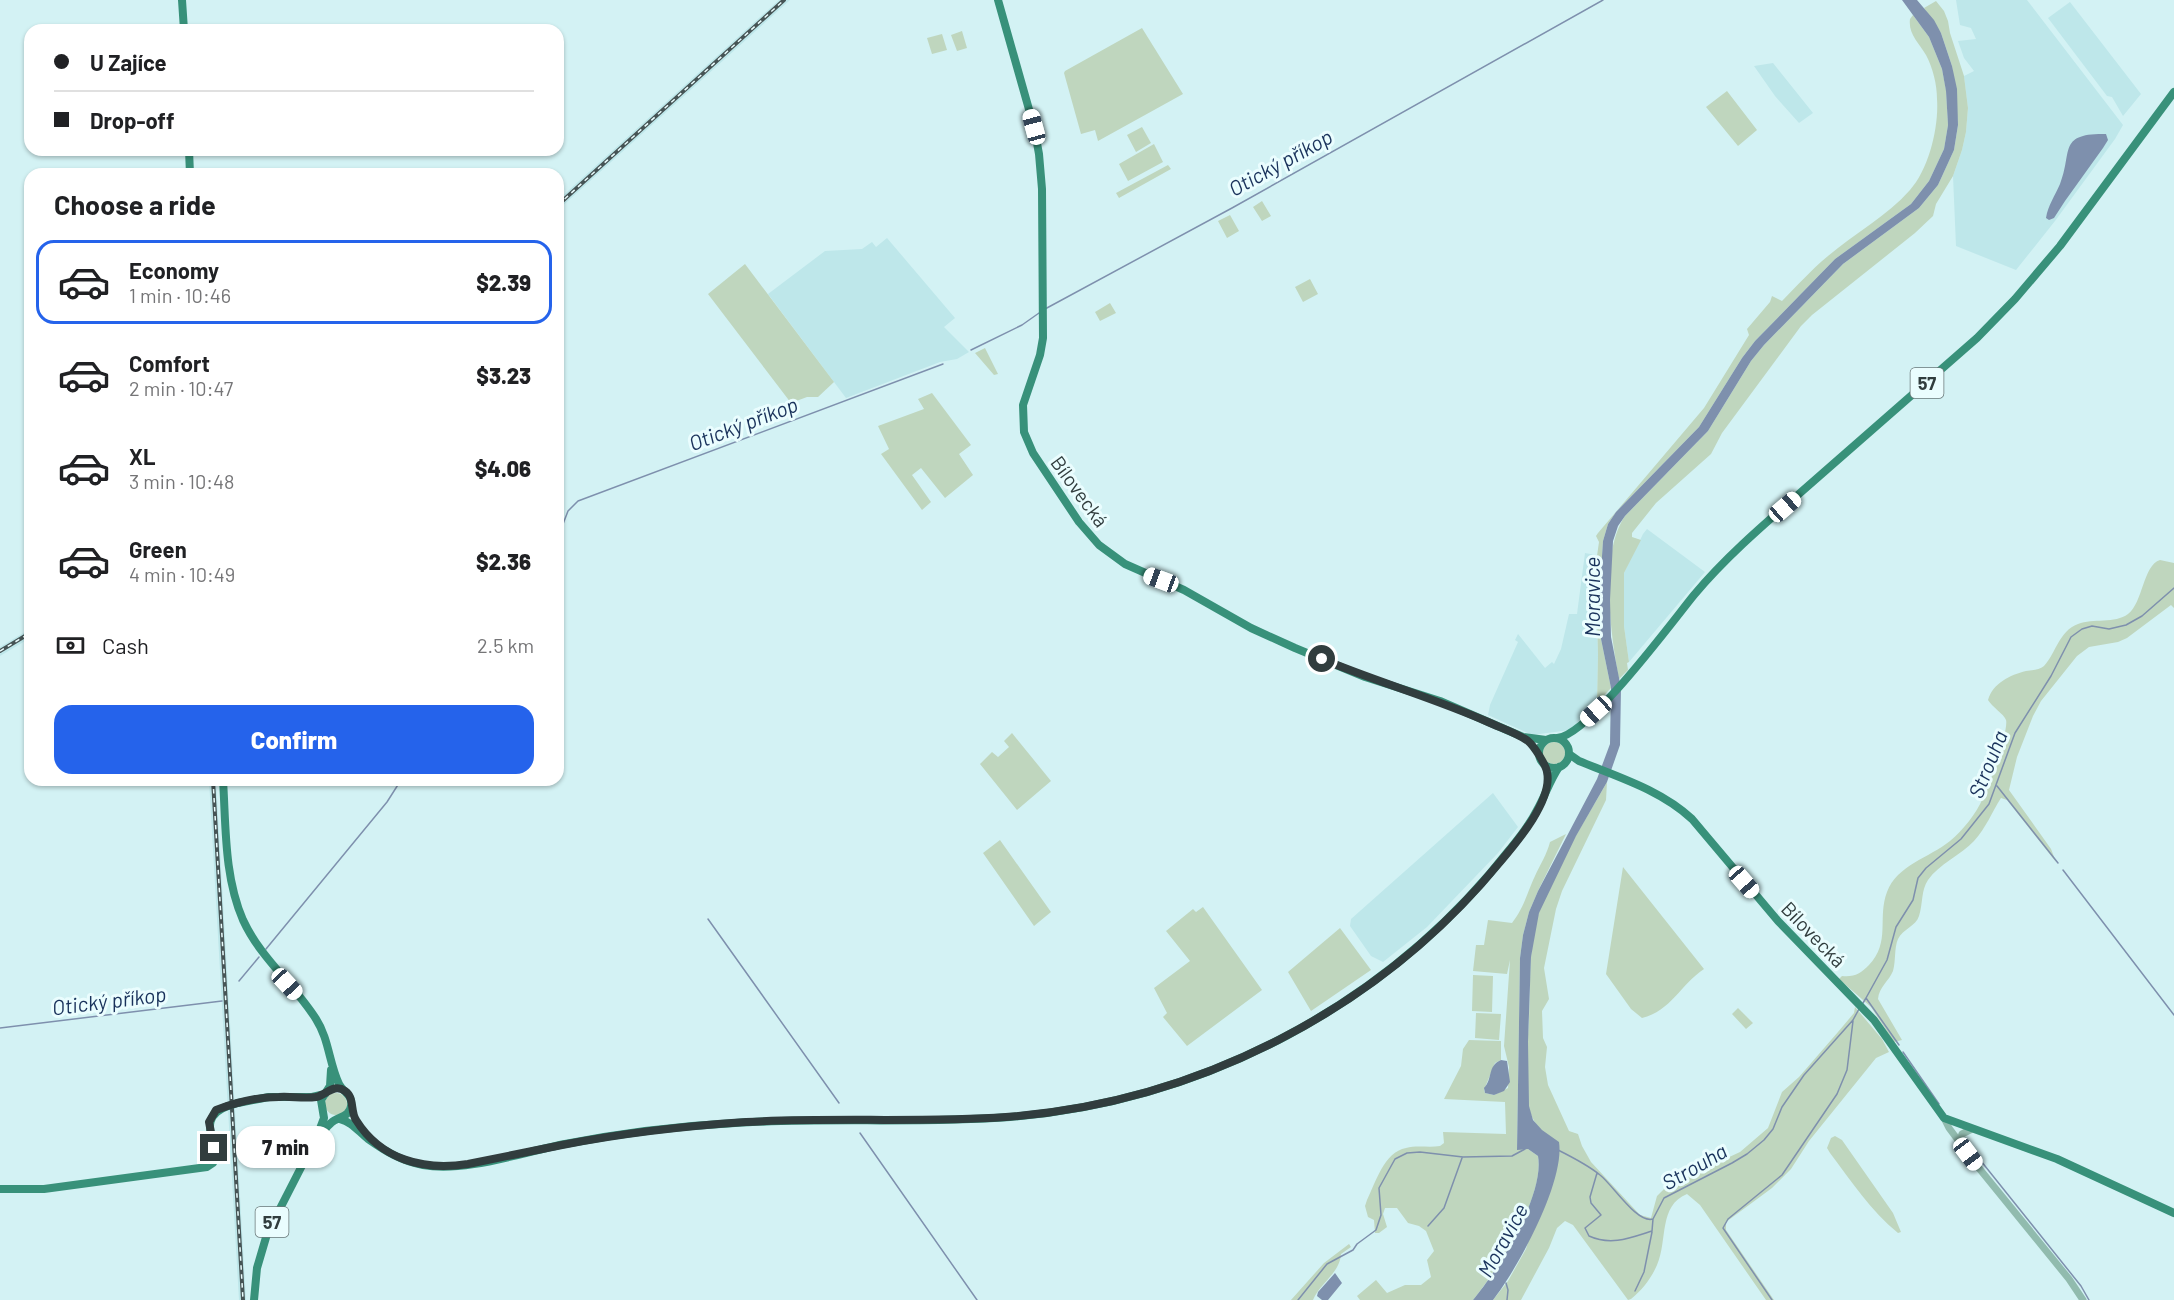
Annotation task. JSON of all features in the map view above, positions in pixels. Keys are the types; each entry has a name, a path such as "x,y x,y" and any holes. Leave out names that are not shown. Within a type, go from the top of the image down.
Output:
{"main road":[{"path":"182,0 183,24"},
{"name":"Bílovecká","path":"998,0 1031,118 1039,154 1042,189 1042,349 1023,405 1024,432 1036,458 1079,522 1099,545 1125,564 1184,590 1258,631 1355,673 1446,704 1523,737 1546,740 1557,738"},
{"name":"57","path":"322,1110 329,1117 352,1124 393,1156 429,1166 450,1167 580,1141 663,1129 776,1120 1007,1117 1077,1108 1148,1092 1210,1071 1268,1046 1302,1028 1366,987 1419,945 1469,898 1513,846 1566,758 1572,741 1629,676 1695,594 1733,553 1969,345 2014,299 2060,246 2174,92"},
{"name":"57","path":"1557,738 1567,736 1596,711"},
{"name":"Bílovecká","path":"1523,737 1534,746 1545,766"},
{"path":"1545,766 1552,768 1566,758 1564,742 1557,738"},
{"path":"1539,753 1541,745 1546,740"},
{"name":"Bílovecká","path":"1566,758 1579,761 1664,798 1692,819 1783,927 1870,1016 1944,1118"},
{"name":"57","path":"1545,766 1548,775 1545,793"},
{"path":"0,1189 44,1190 207,1167 213,1163 215,1158 209,1122 216,1110 269,1097 316,1096 342,1090 318,1021 268,961 243,920 233,889 229,866 223,786"},
{"path":"327,1092 332,1075 329,1049"},
{"name":"57","path":"342,1090 350,1097 355,1120 373,1142"},
{"name":"57","path":"254,1300 257,1268 267,1234 323,1123 321,1100 327,1092"},
{"path":"301,1097 312,1100 322,1110"},
{"name":"57","path":"310,1152 328,1125 346,1115 351,1109"},
{"path":"1944,1118 2057,1159 2174,1213"}],"street":[{"path":"1944,1118 1959,1142 2069,1279 2083,1300"},
{"path":"1959,1142 1962,1134 1972,1129"}],"shaded area":[{"path":"779,0 790,0 564,205 564,195"},
{"path":"1902,0 1917,0 1934,20 1952,66 1957,89 1958,125 1954,150 1938,185 1919,208 1843,264 1764,345 1751,361 1708,431 1625,516 1618,526 1613,541 1611,637 1621,688 1620,745 1607,782 1576,836 1539,913 1531,957 1528,1042 1529,1106 1533,1120 1542,1130 1559,1142 1559,1159 1555,1179 1538,1224 1515,1267 1493,1300 1473,1300 1495,1270 1518,1231 1534,1191 1538,1172 1538,1156 1528,1149 1517,1150 1520,958 1529,912 1597,779 1610,744 1611,688 1601,639 1599,601 1603,541 1608,524 1616,512 1699,427 1755,341 1835,259 1911,204 1929,181 1944,149 1948,125 1946,91 1942,69 1929,37"},
{"path":"1956,0 2027,0 2123,125 2055,221 2016,270 1956,246 1953,176 1966,132 1968,108 1964,76 1974,71 1964,58 1958,41 1976,39 1971,28 1960,25"},
{"path":"2070,2 2141,94 2123,116 2112,97 2107,96 2048,18"},
{"path":"1773,63 1813,113 1799,123 1775,96 1754,66"},
{"path":"2106,134 2108,140 2054,218 2049,220 2046,218 2064,173 2067,154 2073,141 2080,137"},
{"path":"887,238 955,318 944,327 969,352 957,359 940,362 846,398 768,294 825,251 862,249 872,242 876,247"},
{"path":"1647,529 1705,572 1629,662 1624,626 1624,573"},
{"path":"1585,553 1601,556 1596,583 1597,703 1570,730 1532,735 1488,715 1490,705 1518,642 1515,640 1518,634 1545,668 1552,662 1554,664 1561,649 1569,614 1577,614"},
{"path":"24,633 24,642 0,656 0,647"},
{"path":"209,786 216,786 246,1300 239,1300"},
{"path":"1493,793 1518,827 1498,853 1427,927 1383,962 1371,956 1350,926 1351,919"},
{"path":"1501,1060 1507,1061 1510,1082 1504,1091 1494,1095 1485,1093 1484,1088 1492,1069"},
{"path":"1335,1273 1342,1283 1328,1300 1322,1300 1317,1296 1318,1292"}],"green space":[{"path":"1936,1 1948,21 1964,76 1968,108 1966,132 1953,176 1936,204 1933,216 1801,326 1722,433 1711,454 1656,503 1632,533 1632,537 1641,540 1624,573 1624,626 1629,662 1627,663 1628,670 1619,679 1609,596 1612,551 1617,532 1625,516 1708,431 1751,361 1764,345 1843,264 1919,208 1938,185 1954,150 1958,125 1952,66 1941,33 1924,8"},
{"path":"1913,15 1929,37 1942,69 1948,125 1944,149 1929,181 1911,204 1835,259 1755,341 1699,427 1616,512 1608,524 1603,541 1599,601 1601,639 1611,688 1597,703 1596,583 1601,557 1597,556 1599,542 1596,536 1598,533 1704,408 1749,335 1747,329 1770,302 1772,296 1782,301 1828,256 1881,217 1901,199 1923,171 1934,135 1937,94 1931,65 1911,29 1910,19"},
{"path":"1142,28 1183,94 1098,141 1095,130 1081,134 1065,71"},
{"path":"962,31 967,48 957,51 951,35"},
{"path":"942,34 947,50 932,54 927,38"},
{"path":"1727,91 1757,130 1738,146 1706,107"},
{"path":"1142,127 1151,143 1136,152 1127,135"},
{"path":"1154,144 1163,162 1128,181 1119,164"},
{"path":"1168,165 1171,169 1119,198 1116,193"},
{"path":"1262,201 1271,216 1262,221 1253,207"},
{"path":"1230,215 1239,231 1227,238 1218,221"},
{"path":"745,264 834,382 818,397 807,397 791,403 708,294"},
{"path":"1310,279 1318,294 1303,302 1295,287"},
{"path":"1110,303 1116,313 1100,321 1095,312"},
{"path":"985,348 998,374 994,375 975,353"},
{"path":"932,393 971,445 959,454 973,475 945,498 921,468 912,475 931,502 922,510 881,454 889,449 878,426 924,409 918,399"},
{"path":"2160,560 2174,563 2174,608 2171,605 2127,638 2118,642 2089,647 2077,656 2041,701 2017,757 2009,790 2051,849 2056,862 2007,800 2001,798 1974,841 1938,869 1928,880 1917,919 1898,939 1893,971 1880,991 1878,999 1902,1040 1894,1042 1871,1007 1839,979 1842,976 1860,973 1876,956 1882,939 1884,902 1887,892 1898,875 1950,841 1969,821 1980,804 1994,771 2006,726 2005,718 1988,700 1990,694 2008,677 2044,666 2062,637 2072,627 2084,622 2117,619 2128,614 2137,602 2150,569"},
{"path":"1012,733 1051,781 1017,810 980,764 992,752 998,757 1009,747 1004,741"},
{"path":"1554,742 1562,745 1565,753 1562,761 1554,764 1546,761 1543,753 1546,745"},
{"path":"1607,782 1606,800 1562,891 1556,909 1544,968 1549,999 1542,1011 1543,1038 1547,1047 1545,1067 1548,1085 1569,1131 1578,1134 1591,1162 1640,1215 1651,1218 1657,1196 1667,1186 1740,1152 1768,1128 1782,1092 1799,1077 1838,1032 1854,1013 1855,1007 1882,1039 1889,1052 1876,1058 1809,1141 1791,1169 1772,1188 1726,1222 1726,1230 1774,1300 1766,1300 1700,1205 1687,1194 1678,1199 1668,1215 1660,1255 1652,1275 1631,1299 1628,1300 1573,1225 1565,1221 1557,1228 1521,1300 1493,1300 1508,1281 1526,1249 1558,1142 1543,1132 1534,1121 1527,1095 1526,1068 1535,925 1553,878"},
{"path":"1566,834 1529,912 1520,958 1517,1149 1528,1149 1538,1156 1538,1172 1527,1211 1495,1270 1473,1300 1360,1300 1357,1296 1376,1280 1387,1293 1405,1285 1421,1285 1431,1277 1427,1260 1434,1251 1426,1231 1408,1223 1397,1208 1385,1208 1383,1214 1387,1227 1379,1233 1375,1233 1374,1220 1368,1217 1365,1206 1386,1161 1398,1151 1406,1148 1440,1146 1444,1143 1443,1132 1506,1134 1505,1102 1444,1099 1461,1066 1463,1049 1469,1040 1501,1041 1501,1060 1495,1063 1484,1090 1485,1093 1494,1095 1508,1088 1509,1067 1504,1046 1510,960 1507,974 1473,971 1476,945 1484,945 1488,920 1512,923 1523,906 1550,842"},
{"path":"1000,840 1051,912 1034,926 983,853"},
{"path":"1623,867 1704,969 1661,1010 1642,1018 1631,1009 1606,974"},
{"path":"1203,907 1262,990 1187,1046 1163,1017 1167,1013 1154,988 1190,961 1166,931 1193,909 1196,912"},
{"path":"1340,928 1371,970 1311,1011 1288,972"},
{"path":"1473,975 1493,976 1492,1012 1472,1011"},
{"path":"1738,1008 1753,1023 1746,1029 1732,1014"},
{"path":"1476,1013 1501,1014 1499,1040 1475,1038"},
{"path":"336,1093 344,1096 347,1104 344,1112 336,1115 328,1112 325,1104 328,1096"},
{"path":"1835,1136 1842,1140 1893,1213 1901,1232 1898,1233 1870,1205 1830,1153 1827,1148 1831,1138"},
{"path":"1349,1244 1351,1247 1341,1254 1334,1272 1313,1300 1291,1300 1324,1263"}],"waterway":[{"name":"Otický příkop","path":"1045,309 1232,208 1603,0"},
{"name":"Otický příkop","path":"971,350 1022,325 1039,313"},
{"name":"Otický příkop","path":"564,521 568,511 578,501 943,364"},
{"name":"Strouha","path":"1899,1045 1866,998 1887,960 1896,927 1913,900 1918,878 1926,868 1961,839 1989,804 2015,733 2051,676 2071,637 2082,629 2092,626 2109,629 2126,625 2142,616 2174,588"},
{"name":"Otický příkop","path":"266,949 387,802 397,786"},
{"path":"1997,786 2058,863"},
{"path":"2063,870 2174,1015"},
{"path":"708,919 839,1103"},
{"name":"Otický příkop","path":"239,981 259,957"},
{"name":"Strouha","path":"1863,1003 1866,998"},
{"name":"Otický příkop","path":"0,1028 222,1001"},
{"name":"Strouha","path":"1558,1150 1600,1175 1640,1216 1653,1219 1664,1198 1732,1163 1764,1140 1773,1129 1782,1107 1804,1075 1853,1020 1859,1009"},
{"path":"1772,1300 1723,1228 1728,1219 1782,1175 1837,1094 1847,1070 1853,1021"},
{"name":"Strouha","path":"1903,1052 1939,1104"},
{"path":"860,1133 977,1300"},
{"name":"Strouha","path":"1965,1141 2081,1286 2089,1300"},
{"name":"Strouha","path":"1298,1300 1327,1264 1353,1250 1357,1244 1376,1230 1381,1215 1379,1188 1395,1159 1407,1153 1420,1152 1463,1157 1512,1156 1525,1149"},
{"path":"1428,1226 1444,1208 1462,1158"},
{"path":"1597,1173 1590,1197 1591,1203 1601,1215 1585,1228 1589,1236 1613,1241 1628,1238 1652,1231 1653,1219"},
{"path":"1635,1291 1644,1272 1652,1232"},
{"path":"1506,1283 1507,1300"}],"railway":[{"path":"564,200 784,0"},
{"path":"0,651 24,637"},
{"path":"213,786 243,1300"}],"route":[{"path":"214,1148 209,1122 216,1110 258,1098 316,1096 335,1089 344,1090 350,1097 355,1120 377,1145 393,1156 410,1162 444,1167 663,1129 752,1122 959,1119 1057,1112 1148,1092 1196,1076 1247,1055 1284,1038 1333,1009 1393,967 1419,945 1469,898 1501,861 1532,819 1545,793 1548,775 1546,768 1537,749 1523,737 1446,704 1365,677 1322,659"}],"water label":[{"name":"Moravice","path":"1591,597"},
{"name":"Moravice","path":"1502,1240"}]}
